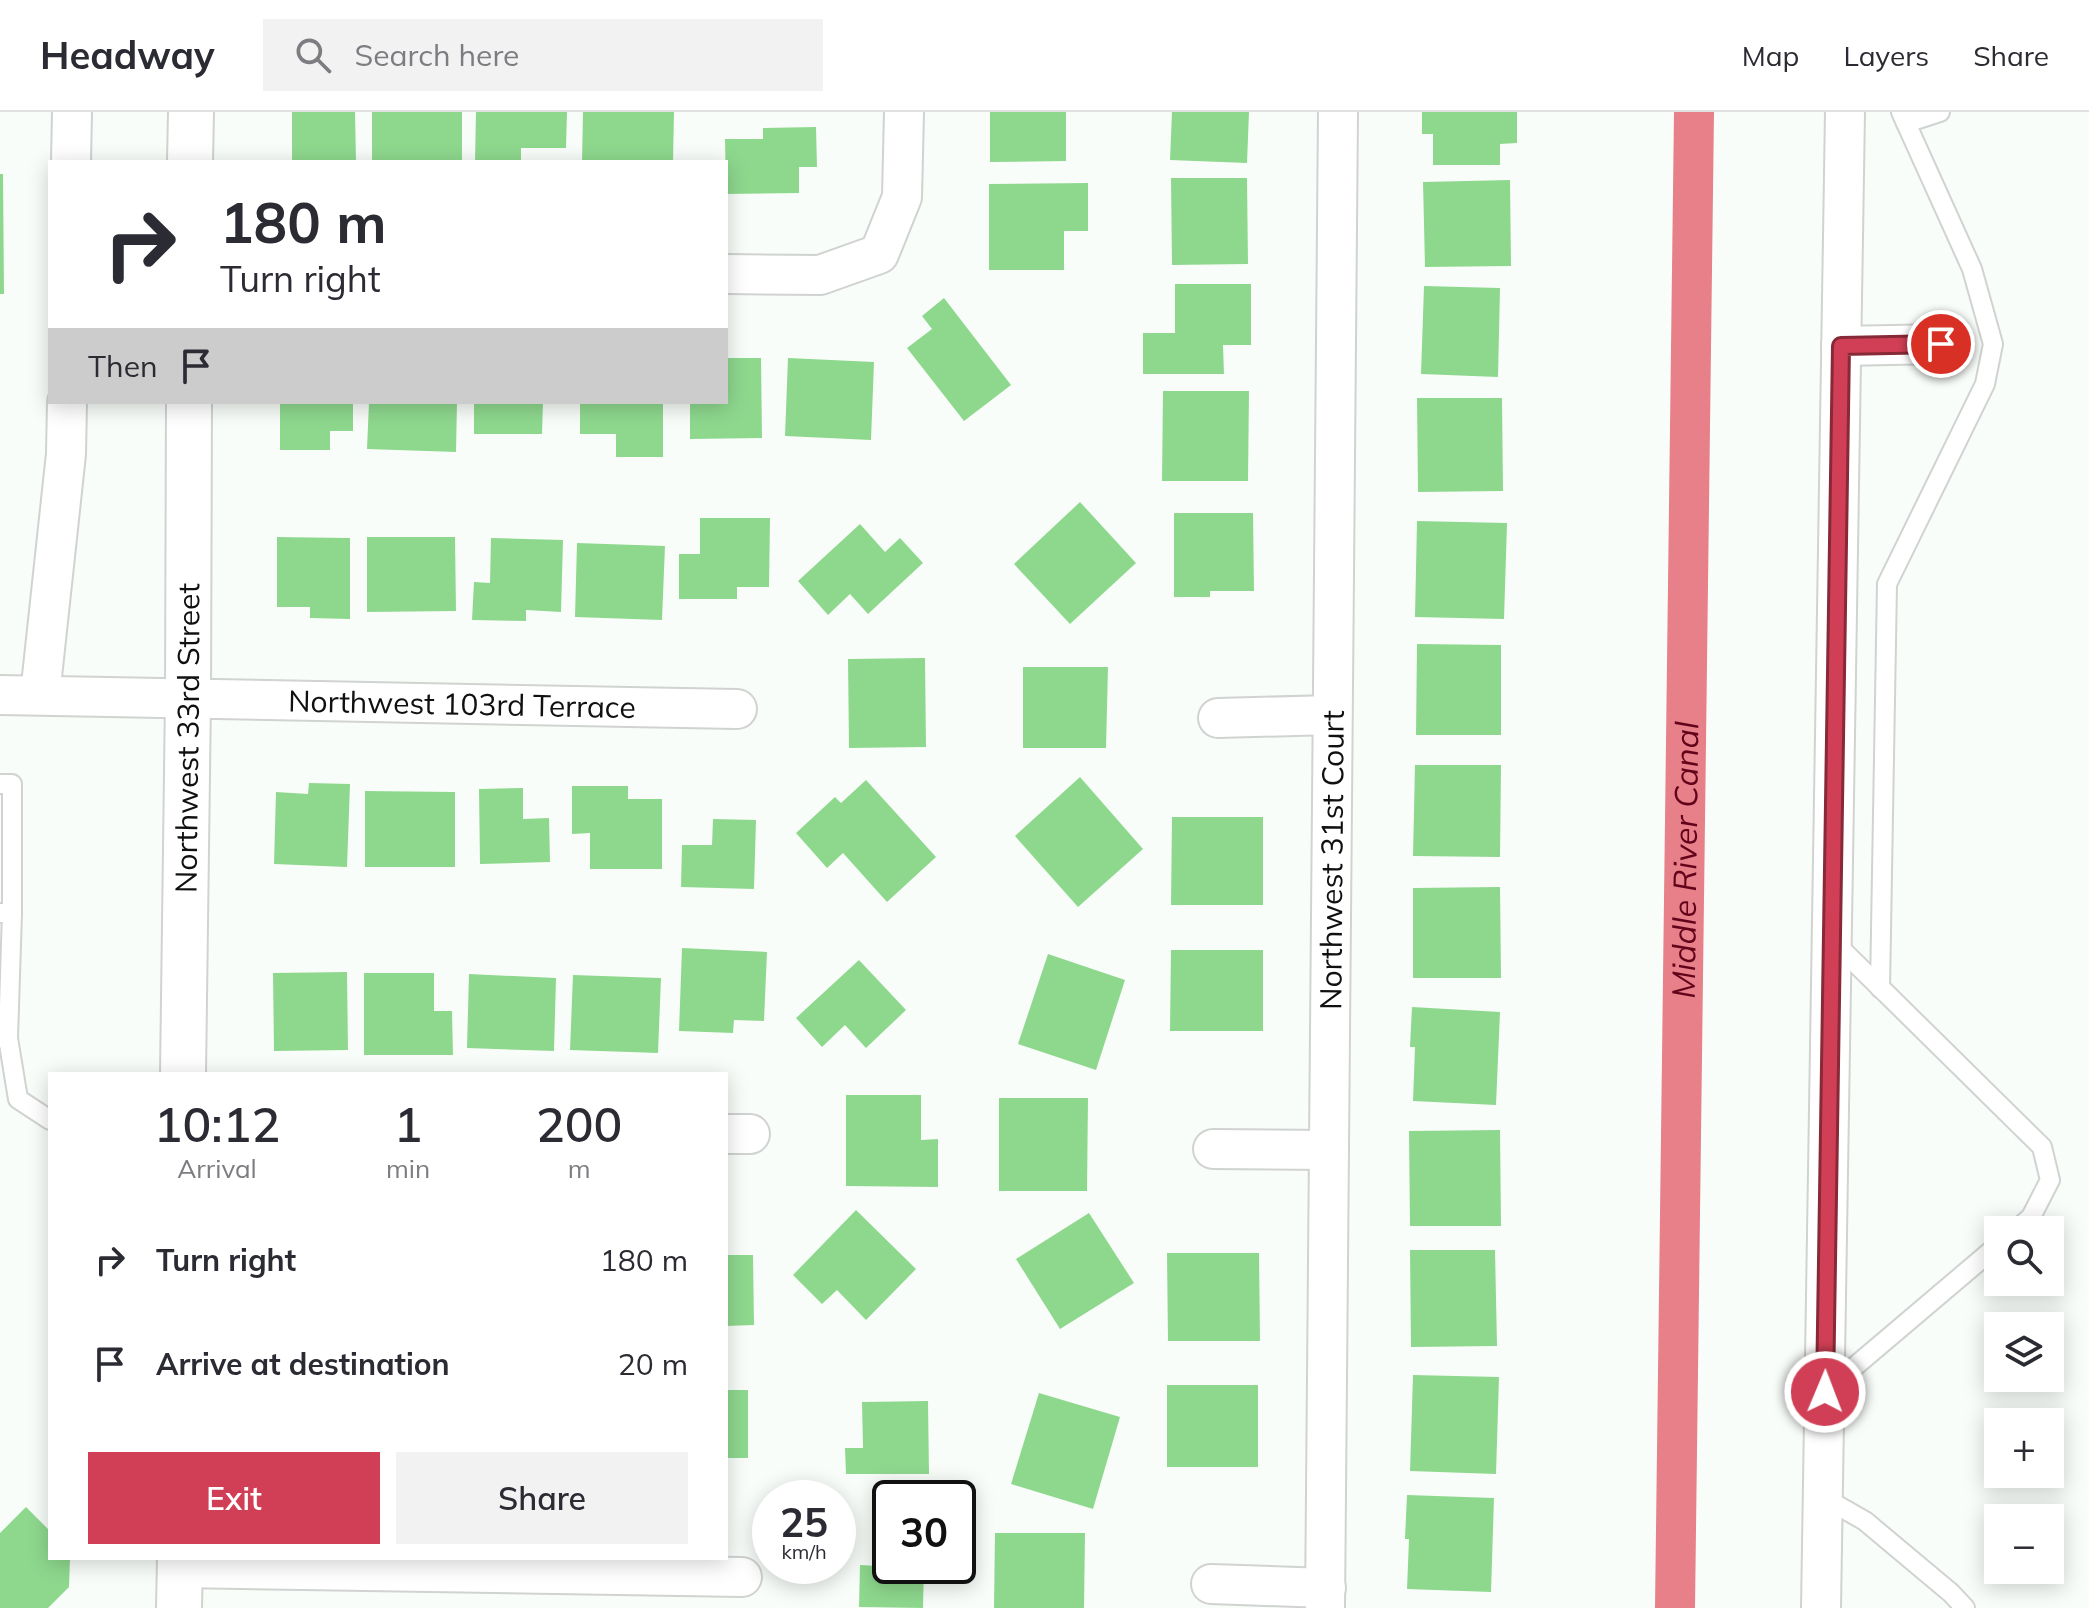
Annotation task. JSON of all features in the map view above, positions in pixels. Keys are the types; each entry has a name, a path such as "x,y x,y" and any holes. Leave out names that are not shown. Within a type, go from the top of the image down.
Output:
{"street":[{"path":"71,160 72,112"},
{"path":"190,160 191,112"},
{"path":"728,274 820,275 879,254 902,197 904,112"},
{"name":"Northwest 31st Court","path":"1326,1598 1338,112"},
{"path":"1821,1608 1845,112"},
{"path":"1841,346 1941,344"},
{"path":"40,695 66,454 67,404"},
{"name":"Northwest 33rd Street","path":"183,1072 189,404"},
{"name":"Northwest 103rd Terrace","path":"0,695 737,709"},
{"path":"1218,718 1332,715"},
{"path":"1213,1149 1329,1150"},
{"path":"179,1578 742,1577"},
{"path":"1211,1584 1326,1598"}],"lane":[{"path":"1880,988 1887,584 1985,384 1993,344 1972,269 1904,118 1940,112"},
{"path":"0,784 12,784 4,1038 18,1099 48,1119"},
{"path":"1832,941 2042,1147 2050,1180 2032,1216"},
{"path":"1825,1392 1984,1257"},
{"path":"1823,1497 1865,1521 1965,1608"}],"building":[{"path":"292,112 355,112 356,160 292,160"},
{"path":"372,112 462,112 462,160 372,160"},
{"path":"476,112 567,112 566,148 521,148 521,160 475,160"},
{"path":"583,112 674,112 673,160 582,160"},
{"path":"990,112 1066,112 1066,161 990,162"},
{"path":"1172,112 1249,112 1247,163 1170,160"},
{"path":"1422,112 1517,112 1517,143 1500,144 1500,165 1433,165 1433,134 1422,134"},
{"path":"816,127 817,167 799,167 799,193 728,194 725,139 763,139 763,128"},
{"path":"0,174 3,174 4,294 0,294"},
{"path":"1171,178 1247,178 1248,264 1172,265"},
{"path":"1510,180 1511,266 1425,267 1423,182"},
{"path":"1088,183 1088,231 1064,231 1064,270 989,270 989,184"},
{"path":"1175,284 1251,284 1251,345 1223,345 1224,374 1143,374 1143,333 1175,333"},
{"path":"1424,286 1500,288 1498,377 1421,374"},
{"path":"944,298 1011,385 964,421 907,348 932,329 922,316"},
{"path":"728,358 761,358 762,438 690,439 690,404 728,404"},
{"path":"788,358 874,362 871,440 785,436"},
{"path":"1163,391 1249,391 1248,481 1162,481"},
{"path":"1417,398 1502,398 1503,491 1418,492"},
{"path":"280,404 353,404 353,431 330,431 330,450 280,450"},
{"path":"369,404 457,404 456,452 367,449"},
{"path":"474,404 543,404 542,434 474,434"},
{"path":"580,404 663,404 663,457 616,457 616,434 580,434"},
{"path":"1080,502 1136,563 1070,624 1014,564"},
{"path":"1174,513 1253,513 1254,591 1210,591 1210,597 1174,597"},
{"path":"700,518 770,518 769,587 737,587 737,599 679,599 679,554 700,554"},
{"path":"1417,521 1507,523 1504,619 1415,617"},
{"path":"860,524 885,552 900,538 923,563 868,614 850,594 828,615 798,581"},
{"path":"277,537 350,538 350,619 310,618 310,607 277,607"},
{"path":"367,537 455,537 456,611 367,612"},
{"path":"491,538 563,540 561,612 526,610 526,621 472,620 474,582 490,583"},
{"path":"577,543 665,546 662,620 575,617"},
{"path":"1417,644 1501,645 1501,735 1416,735"},
{"path":"925,658 926,747 849,748 848,659"},
{"path":"1023,667 1108,667 1106,748 1023,748"},
{"path":"1415,765 1501,765 1500,857 1413,856"},
{"path":"1080,777 1143,849 1078,907 1015,836"},
{"path":"866,780 936,857 887,902 843,853 827,868 796,833 835,797 841,803"},
{"path":"309,783 350,784 347,867 274,864 276,792 308,794"},
{"path":"572,786 628,786 628,799 662,799 662,869 590,869 590,833 572,834"},
{"path":"523,788 523,819 549,818 550,862 480,864 479,789"},
{"path":"365,791 455,792 455,867 365,867"},
{"path":"1172,817 1263,817 1263,905 1171,905"},
{"path":"713,819 756,820 754,889 681,887 682,845 712,845"},
{"path":"1500,887 1501,978 1413,978 1413,888"},
{"path":"682,948 767,952 764,1021 734,1020 733,1033 679,1031"},
{"path":"1171,950 1263,950 1263,1031 1170,1031"},
{"path":"1048,954 1125,980 1096,1070 1018,1044"},
{"path":"859,960 906,1010 866,1048 845,1025 822,1047 796,1018"},
{"path":"347,972 348,1050 274,1051 273,973"},
{"path":"364,973 434,973 434,1011 452,1011 453,1055 364,1055"},
{"path":"469,974 556,978 554,1051 467,1048"},
{"path":"573,975 661,978 658,1053 570,1050"},
{"path":"1412,1007 1500,1012 1496,1105 1413,1101 1415,1047 1410,1047"},
{"path":"846,1095 921,1095 921,1140 938,1139 938,1187 846,1186"},
{"path":"999,1098 1088,1098 1087,1191 999,1191"},
{"path":"1500,1130 1501,1226 1410,1226 1409,1131"},
{"path":"856,1210 916,1269 866,1320 837,1290 822,1304 793,1275"},
{"path":"1089,1213 1134,1283 1060,1329 1016,1259"},
{"path":"1410,1250 1495,1250 1497,1346 1411,1347"},
{"path":"1167,1253 1259,1253 1260,1341 1168,1341"},
{"path":"728,1255 753,1255 754,1325 728,1326"},
{"path":"1413,1375 1499,1377 1496,1474 1410,1471"},
{"path":"1167,1385 1258,1385 1258,1467 1167,1467"},
{"path":"728,1390 748,1390 748,1458 728,1458"},
{"path":"1039,1393 1120,1417 1093,1509 1011,1484"},
{"path":"928,1401 929,1474 846,1474 845,1448 863,1448 862,1402"},
{"path":"1407,1495 1494,1498 1491,1592 1407,1589"},
{"path":"26,1507 48,1529 48,1560 70,1560 69,1587 48,1608 0,1608 0,1533"},
{"path":"995,1533 1085,1533 1084,1608 994,1608"},
{"path":"860,1565 872,1566 872,1584 924,1584 923,1608 859,1607"}],"waterway":[{"name":"Middle River Canal","path":"1675,1608 1694,112"}],"route":[{"path":"1825,1392 1841,346 1941,344"}]}
